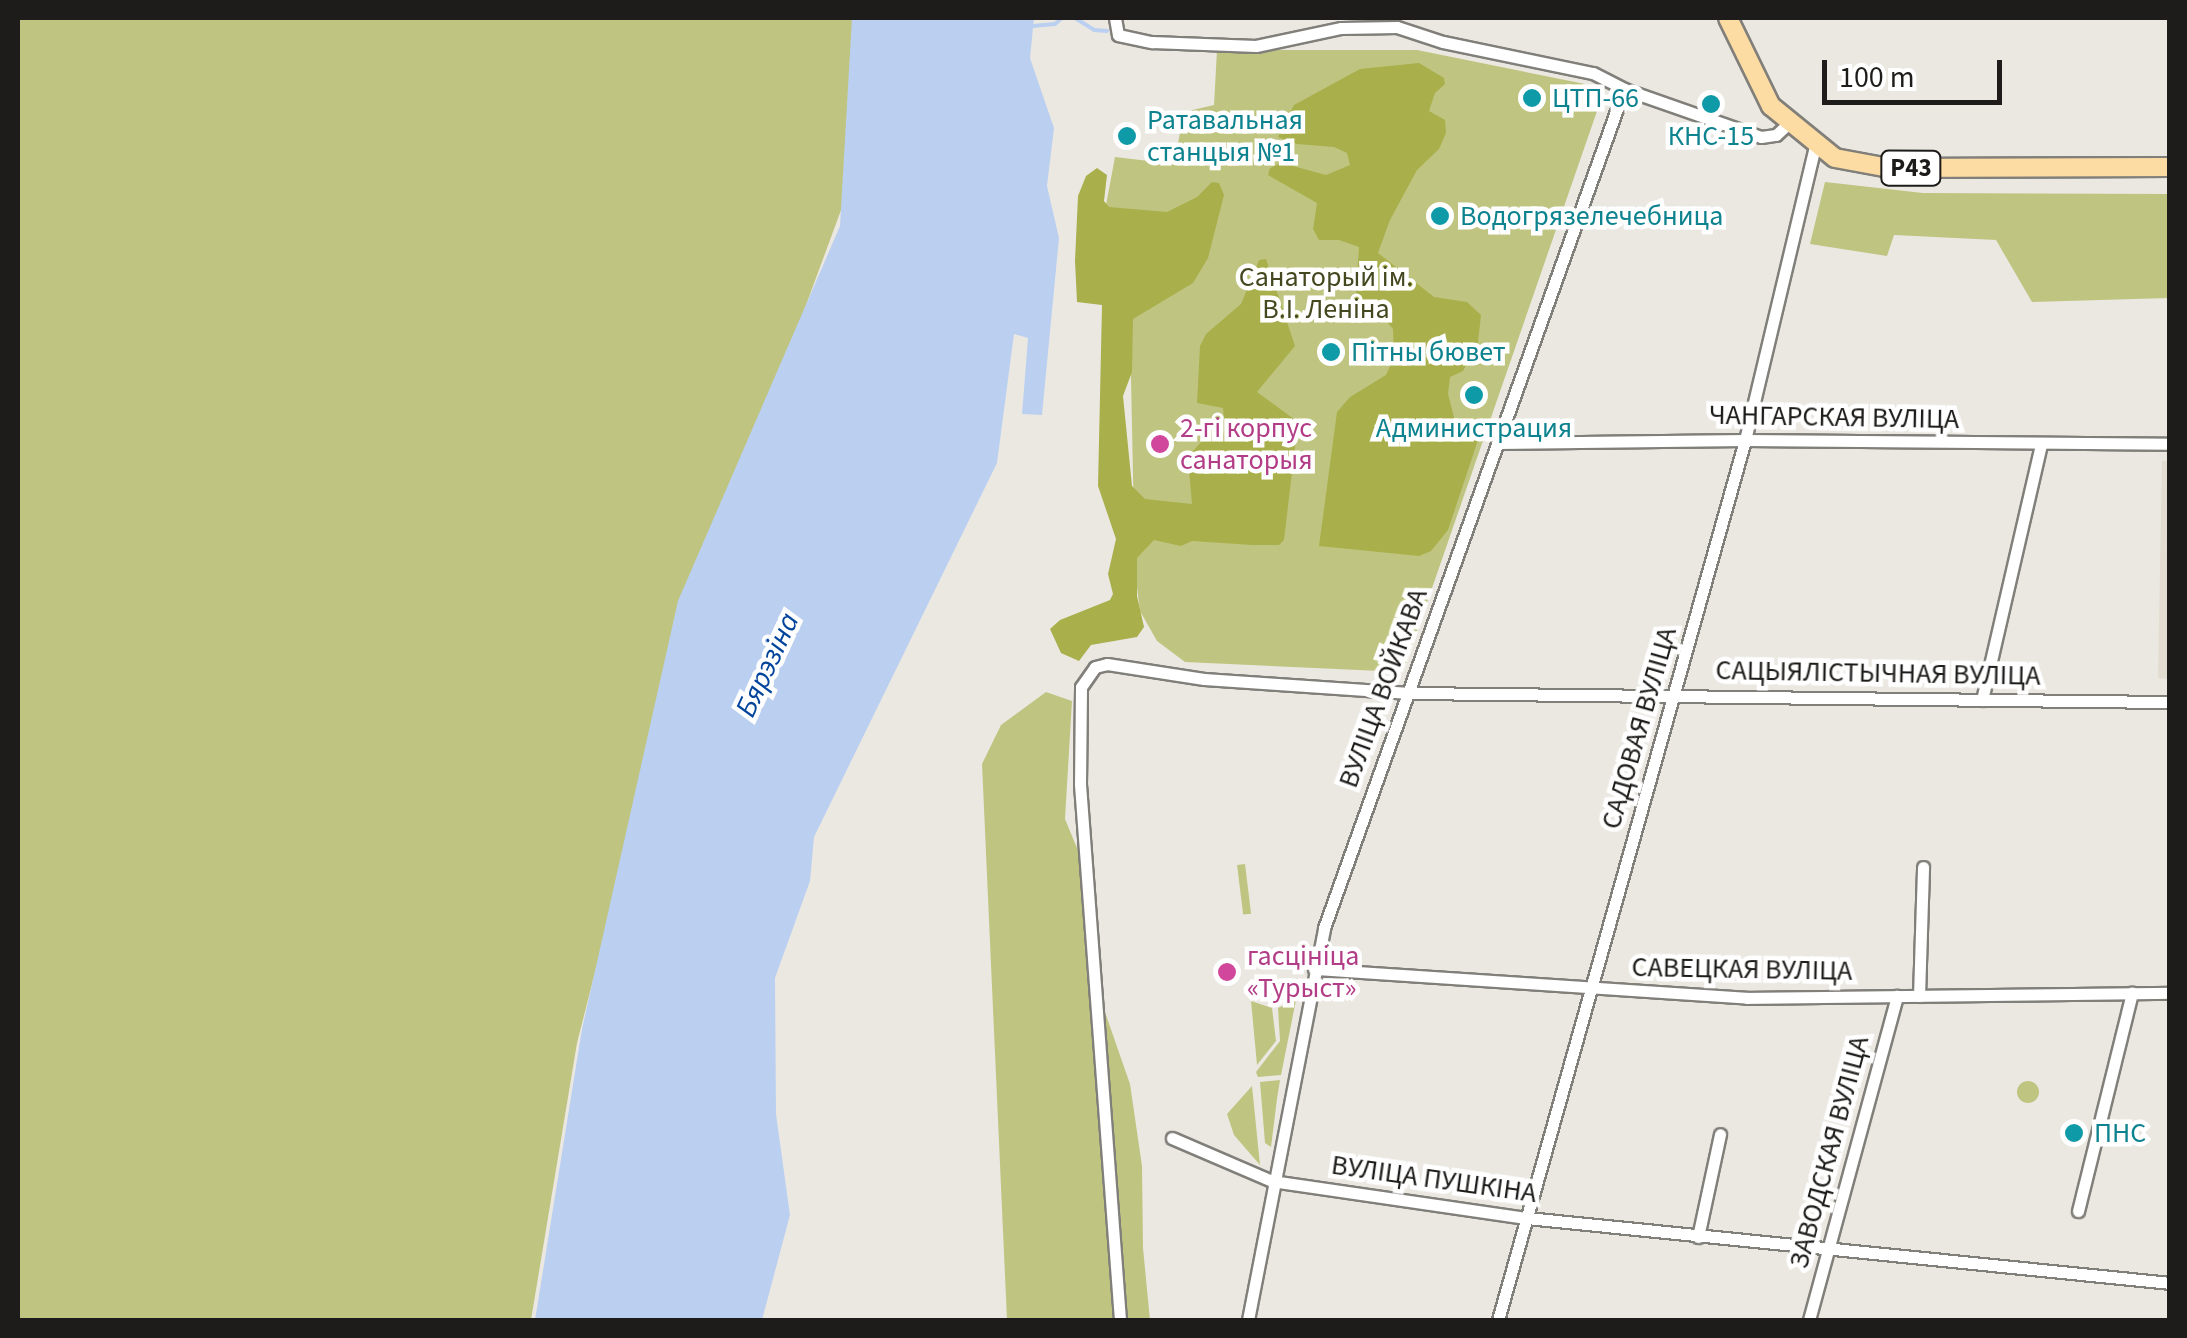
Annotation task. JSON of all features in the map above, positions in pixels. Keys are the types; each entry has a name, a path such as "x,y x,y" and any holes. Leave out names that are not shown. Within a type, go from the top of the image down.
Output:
{"main road":[{"name":"Р43","path":"1728,18 1770,106 1815,146 1857,164 1889,168 2170,167"}],"street":[{"path":"1115,20 1118,35 1152,42 1256,46 1341,28 1397,27 1443,42 1593,72 1624,88 1761,137 1776,135 1788,124"},
{"name":"ВУЛІЦА ВОЙКАВА","path":"1248,1320 1324,928 1624,88"},
{"name":"САДОВАЯ ВУЛІЦА","path":"1498,1320 1746,440 1815,146"},
{"name":"ЧАНГАРСКАЯ ВУЛІЦА","path":"1498,444 1746,440 2170,444"},
{"path":"1982,700 2041,444"},
{"name":"САЦЫЯЛІСТЫЧНАЯ ВУЛІЦА","path":"1120,1320 1080,784 1084,676 1107,664 1204,679 1410,693 2170,702"},
{"path":"1919,996 1923,867"},
{"name":"САВЕЦКАЯ ВУЛІЦА","path":"1314,969 1746,998 2170,993"},
{"path":"2078,1210 2132,993"},
{"name":"ЗАВОДСКАЯ ВУЛІЦА","path":"1809,1320 1897,996"},
{"path":"1698,1236 1720,1134"},
{"name":"ВУЛІЦА ПУШКІНА","path":"1172,1138 1272,1181 1527,1218 2170,1283"}],"shaded area":[{"path":"2162,461 2170,461 2169,679 2158,678"}],"green space":[{"path":"18,18 858,18 844,202 673,666 577,1043 531,1320 18,1320"},
{"name":"Санаторый ім. В.І. Леніна","path":"1217,50 1417,50 1605,88 1403,672 1185,662 1157,641 1140,611 1135,571 1129,283 1106,205 1115,157 1174,164 1184,112 1214,105"},
{"path":"1419,63 1444,78 1445,84 1435,93 1429,111 1445,120 1446,133 1439,149 1417,170 1390,220 1378,253 1434,297 1467,302 1481,315 1478,342 1463,371 1450,377 1448,394 1456,425 1475,429 1478,440 1448,530 1431,551 1419,556 1319,546 1337,412 1350,397 1386,375 1394,357 1393,329 1384,318 1364,319 1355,309 1359,247 1339,240 1319,240 1313,229 1317,203 1268,175 1270,168 1282,163 1326,175 1350,165 1347,153 1334,147 1297,144 1278,137 1294,105 1360,69"},
{"path":"1097,168 1107,175 1104,201 1109,207 1167,212 1197,197 1212,182 1219,183 1224,195 1208,258 1193,283 1133,319 1132,372 1123,396 1132,486 1145,499 1192,504 1189,470 1194,450 1207,435 1220,440 1225,429 1223,408 1197,403 1200,346 1206,334 1241,304 1259,260 1266,259 1295,346 1257,392 1298,422 1284,540 1279,545 1192,541 1181,546 1154,540 1137,558 1137,596 1144,627 1137,637 1091,645 1079,661 1061,653 1050,629 1060,620 1110,600 1113,594 1108,574 1116,539 1098,486 1102,305 1077,302 1078,196 1086,176"},
{"path":"1825,182 1923,193 2169,194 2169,298 2032,302 1996,240 1894,235 1887,256 1810,244"},
{"path":"1046,692 1072,701 1065,819 1084,865 1098,992 1130,1084 1142,1166 1143,1248 1150,1320 1007,1320 982,764 1001,725"},
{"path":"1245,864 1251,914 1243,915 1237,865"},
{"path":"1296,1000 1281,1075 1258,1077 1256,1072 1280,1041 1278,1008"},
{"path":"1251,1001 1272,1008 1276,1041 1257,1065"},
{"path":"1280,1080 1271,1147 1265,1143 1260,1082"},
{"path":"2028,1081 2036,1084 2036,1100 2028,1103 2020,1100 2017,1092 2020,1084"},
{"path":"1252,1086 1260,1165 1234,1135 1227,1114"}],"water":[{"name":"Бярэзіна","path":"852,18 1034,18 1030,58 1054,128 1047,186 1059,238 1042,415 1022,414 1028,338 1014,334 997,463 814,837 810,881 775,978 776,1114 790,1215 762,1320 535,1320 582,1029 678,601 840,226"}],"waterway":[{"path":"1033,26 1055,24 1062,18"},
{"path":"1075,18 1094,30 1107,31"}],"place":[{"name":"ЦТП-66","path":"1532,98"},
{"name":"КНС-15","path":"1711,104"},
{"name":"Ратавальная станцыя №1","path":"1127,136"},
{"name":"Водогрязелечебница","path":"1440,216"},
{"name":"Пітны бювет","path":"1331,352"},
{"name":"Администрация","path":"1474,395"},
{"name":"2-гі корпус санаторыя","path":"1160,444"},
{"name":"гасцініца «Турыст»","path":"1227,972"},
{"name":"ПНС","path":"2074,1133"}]}
